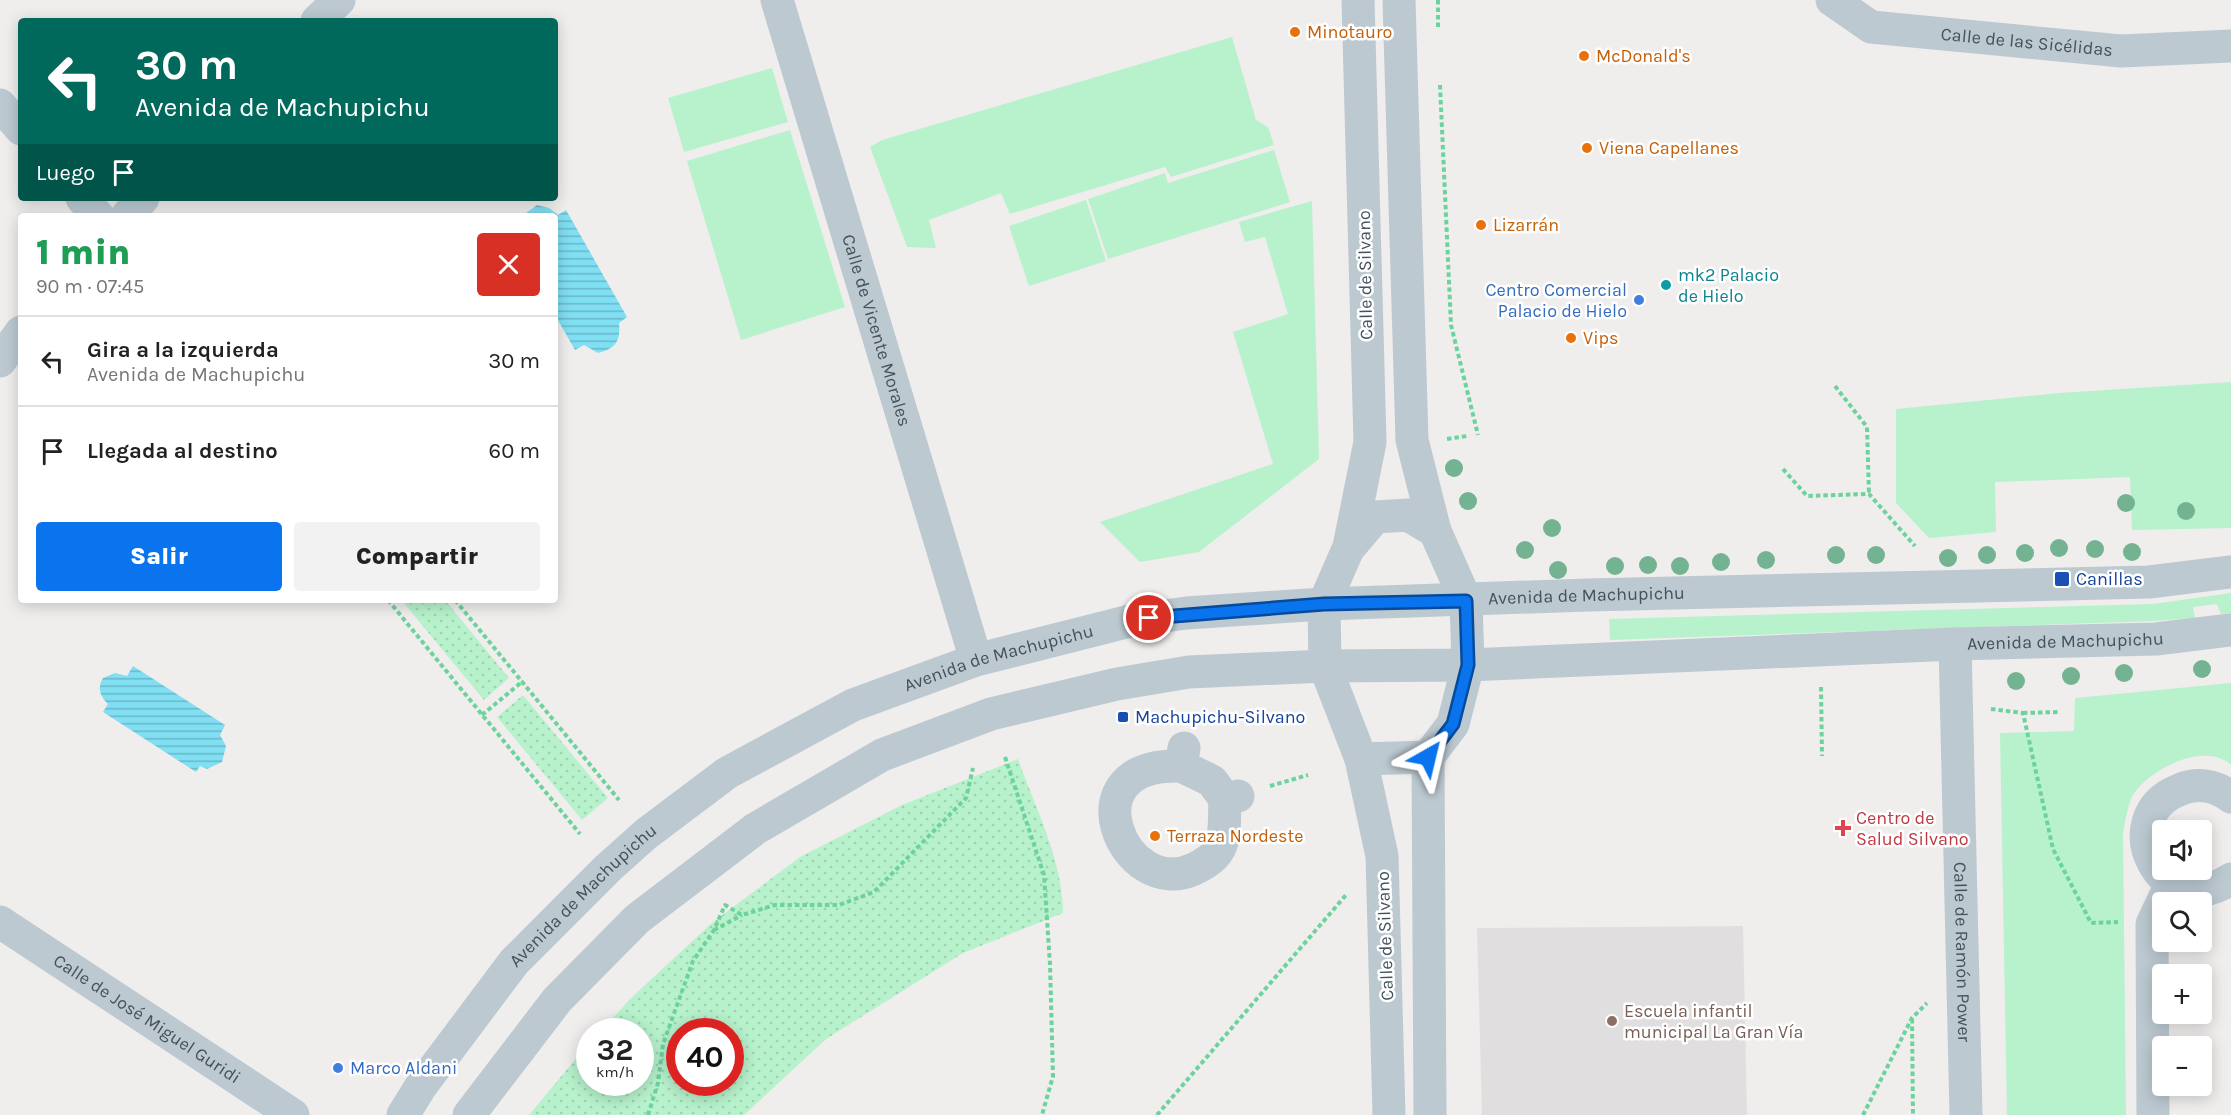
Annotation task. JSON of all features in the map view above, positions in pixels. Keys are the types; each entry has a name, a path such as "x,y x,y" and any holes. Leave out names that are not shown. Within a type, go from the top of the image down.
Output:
{"street":[{"path":"321,18 339,0"},
{"name":"Calle de Vicente Morales","path":"777,0 976,660"},
{"name":"Calle de Silvano","path":"1348,549 1370,442 1358,0"},
{"path":"1399,0 1412,440 1435,531 1466,601 1468,665 1453,724 1428,757 1430,1115"},
{"name":"Calle de las Sicélidas","path":"1832,0 1871,27 2121,51 2231,46"},
{"path":"0,105 18,126"},
{"path":"85,201 95,213"},
{"path":"130,213 140,201"},
{"path":"0,361 18,336"},
{"path":"1325,666 1324,604 1348,549 1375,517 1408,515 1435,531"},
{"name":"Avenida de Machupichu","path":"403,1115 421,1086 514,962 608,868 646,834 727,773 853,705 976,660 1130,621 1186,614 1324,604 1466,601 1588,595 2149,582 2231,572"},
{"name":"Avenida de Machupichu","path":"469,1115 557,1000 637,919 755,829 882,755 991,714 1117,684 1189,672 1325,666 1468,665 1955,644 2156,639 2231,630"},
{"name":"Calle de Ramón Power","path":"1955,644 1966,1115"},
{"name":"Calle de Silvano","path":"1325,666 1361,759 1382,856 1389,1115"},
{"path":"1183,757 1231,798 1221,846 1208,862 1185,873 1164,872 1144,864 1128,851 1118,833 1113,817 1116,798 1130,779 1145,768 1183,757"},
{"path":"1361,759 1428,757"},
{"path":"2231,797 2205,785 2187,786 2170,793 2157,805 2147,829 2149,856 2157,871 2171,884 2187,890 2204,891 2220,886 2231,879"},
{"path":"2153,1115 2152,924 2171,884"},
{"name":"Calle de José Miguel Guridi","path":"0,922 293,1115"}],"path":[{"path":"1438,0 1438,32"},
{"path":"1440,77 1451,325 1478,435"},
{"path":"1835,386 1867,427 1869,494 1915,546"},
{"path":"1783,469 1807,496 1869,494"},
{"path":"390,603 580,834"},
{"path":"458,603 619,800"},
{"path":"482,715 523,681"},
{"path":"1821,687 1822,756"},
{"path":"1956,711 1998,709 2023,713 2058,712"},
{"path":"2023,713 2053,849 2091,923 2127,921"},
{"path":"1005,757 1044,875 1050,964 1053,1076 1042,1115"},
{"path":"714,930 742,915 775,905 839,905 874,892 966,798 973,768"},
{"path":"1157,1115 1347,894"},
{"path":"648,1115 658,1083 663,1044 693,961 714,930 725,905 742,915"},
{"path":"1863,1115 1912,1018 1935,995"},
{"path":"1912,1018 1913,1115"}],"shaded area":[{"name":"Escuela infantil municipal La Gran Vía","path":"1743,926 1747,1115 1482,1115 1477,928"}],"green space":[{"path":"1232,37 1256,120 1268,127 1274,145 1171,177 1165,167 1010,214 1001,193 929,220 936,248 907,247 870,147 882,140"},
{"path":"772,68 788,122 684,152 668,98"},
{"path":"790,130 845,307 741,340 687,161"},
{"path":"1274,150 1290,202 1108,259 1088,199 1165,173 1168,183"},
{"path":"1086,200 1106,261 1029,286 1009,226"},
{"path":"1312,201 1319,459 1199,552 1140,562 1100,522 1273,464 1233,332 1288,314 1265,237 1245,242 1239,222"},
{"path":"2231,382 2231,528 2132,530 2130,477 1995,482 1996,532 1929,538 1896,503 1896,409 2059,393"},
{"path":"2231,593 2231,613 2221,614 2217,604 2193,607 2195,618 1610,640 1609,619 2153,604"},
{"path":"404,603 447,603 509,678 484,700"},
{"path":"2231,683 2231,765 2220,758 2207,756 2178,761 2151,776 2141,785 2133,795 2128,808 2123,832 2126,1115 2007,1115 2000,733 2074,731 2075,698"},
{"path":"523,695 608,798 582,820 497,717"},
{"path":"1018,759 1053,854 1062,893 1063,913 963,953 826,1039 744,1115 529,1115 576,1059 576,1096 654,1096 654,1018 613,1018 631,998 713,922 800,857 902,805"}],"water":[{"path":"537,205 549,208 555,213 526,213"},
{"path":"566,210 627,317 619,323 618,339 609,349 598,353 584,345 575,350 558,320 558,215"},
{"path":"133,666 225,725 220,735 226,746 222,762 207,769 200,766 196,772 103,712 108,704 100,692 103,678 115,673 127,676"}],"place":[{"name":"Minotauro","path":"1295,32"},
{"name":"McDonald's","path":"1584,56"},
{"name":"Viena Capellanes","path":"1587,148"},
{"name":"Lizarrán","path":"1481,225"},
{"name":"mk2 Palacio de Hielo","path":"1666,285"},
{"name":"Centro Comercial Palacio de Hielo","path":"1639,300"},
{"name":"Vips","path":"1571,338"},
{"name":"Canillas","path":"2062,579"},
{"name":"Machupichu-Silvano","path":"1123,717"},
{"name":"Centro de Salud Silvano","path":"1843,828"},
{"name":"Terraza Nordeste","path":"1155,836"},
{"name":"Escuela infantil municipal La Gran Vía","path":"1612,1021"},
{"name":"Marco Aldani","path":"338,1068"}],"route":[{"path":"1149,618 1324,604 1466,601 1468,665 1453,724 1428,757"}]}
